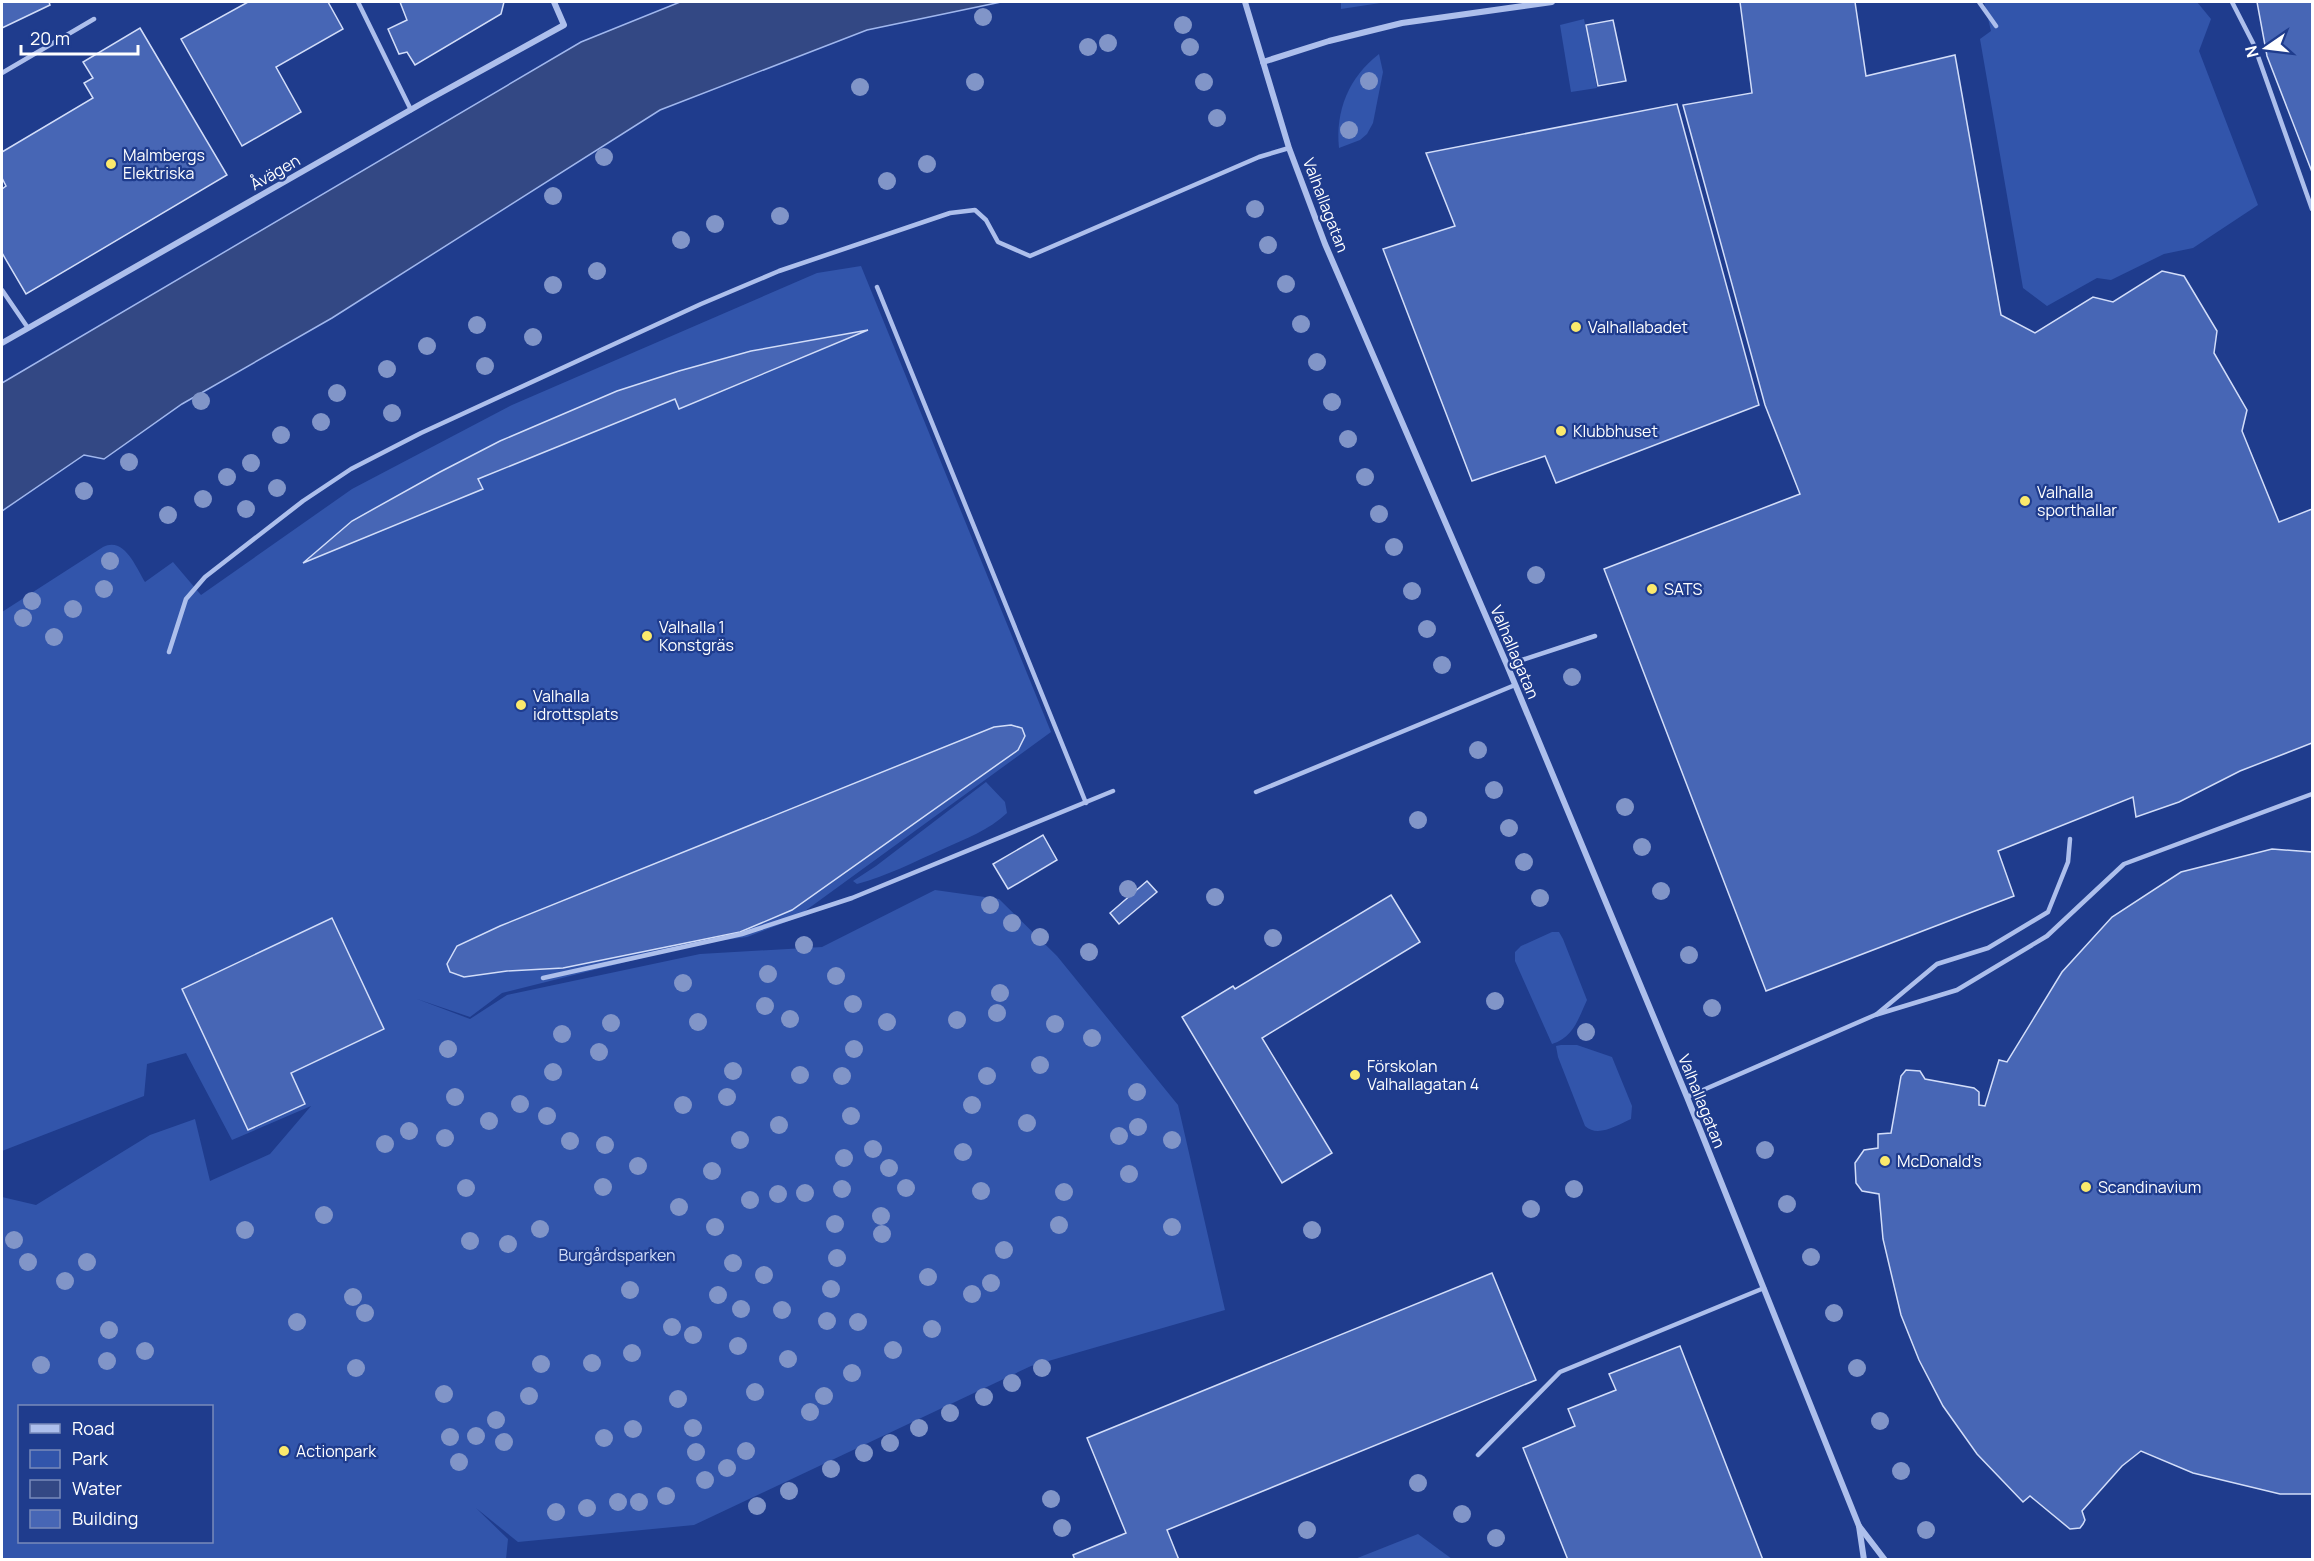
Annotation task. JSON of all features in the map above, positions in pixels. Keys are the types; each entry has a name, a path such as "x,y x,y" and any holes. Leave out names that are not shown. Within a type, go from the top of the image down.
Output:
{"street":[{"name":"Åvägen","path":"2,343 564,25 554,2"},
{"path":"1245,2 1263,62 1329,41 1402,23 1552,2"},
{"name":"Valhallagatan","path":"1263,62 1289,148 1325,244 1507,665 1687,1097 1859,1526 1864,1560"},
{"name":"Valhallagatan","path":"1859,1526 1885,1560"}],"lane":[{"path":"358,2 411,110"},
{"path":"1979,2 1996,26"},
{"path":"2232,2 2254,45 2313,209"},
{"path":"2,74 94,19"},
{"path":"169,652 186,599 205,577 303,501 341,475 421,433 701,304 779,271 950,213 975,210 986,220 998,242 1030,256 1259,157 1289,148"},
{"path":"877,287 1086,802"},
{"path":"2,290 28,328"},
{"path":"1507,665 1595,636"},
{"path":"1256,792 1515,685"},
{"path":"543,978 742,934 852,898 1113,791"},
{"path":"1687,1097 1875,1015 1957,990 2047,936 2124,864 2313,794"},
{"path":"1875,1015 1937,964 1988,948 2048,912 2068,862 2070,839"},
{"path":"1478,1455 1560,1372 1764,1288"}],"green space":[{"path":"1341,2 1387,2 1341,9"},
{"path":"1984,2 2197,2 2211,19 2199,51 2258,205 2193,248 2164,254 2111,280 2097,278 2047,306 2023,288 1980,39 1991,31"},
{"path":"1584,19 1597,88 1571,92 1560,25"},
{"path":"1379,54 1383,72 1373,123 1367,134 1360,140 1339,148 1339,121 1346,96 1360,73"},
{"name":"Burgårdsparken","path":"861,266 1051,732 794,919 747,937 702,943 502,993 470,1017 417,999 470,1019 507,995 700,954 822,947 935,890 999,899 1057,956 1178,1105 1225,1310 1031,1366 694,1525 518,1542 476,1508 508,1539 506,1559 2,1559 2,1197 36,1205 150,1135 195,1119 210,1181 270,1154 311,1106 232,1140 186,1053 147,1064 144,1096 2,1151 2,612 103,547 110,545 123,549 145,582 173,562 201,595 352,489 512,405 817,273"},
{"path":"986,782 1005,802 1007,813 1000,819 977,834 879,877 857,884 853,881 876,866"},
{"path":"1552,932 1559,932 1563,939 1587,1000 1570,1032 1552,1044 1515,961 1515,952 1521,946"},
{"path":"1577,1045 1612,1057 1632,1106 1631,1119 1602,1131 1585,1126 1558,1057 1556,1046"},
{"path":"1418,1534 1452,1559 1355,1559"}],"water":[{"path":"680,2 1001,2 867,30 660,110 332,318 182,404 104,459 84,455 2,511 2,383 581,42"}],"building":[{"path":"2,2 49,2 50,5 2,28"},
{"path":"248,2 328,2 343,29 276,67 301,112 242,146 181,39"},
{"path":"400,2 504,2 501,14 415,65 407,52 399,54 388,29 407,20"},
{"name":"Valhalla sporthallar","path":"1740,2 1855,2 1866,76 1955,55 2001,315 2035,333 2093,297 2113,302 2162,271 2184,276 2217,331 2214,353 2247,410 2242,431 2279,522 2312,509 2312,743 2240,771 2179,802 2136,817 2133,797 1998,851 2014,896 1766,991 1604,569 1800,494 1765,405 1683,105 1752,93"},
{"path":"2257,2 2312,2 2312,172 2267,56"},
{"path":"1613,20 1626,81 1598,86 1586,25"},
{"name":"Malmbergs Elektriska","path":"140,28 227,175 26,294 2,253 2,189 6,186 2,178 2,152 93,98 84,83 93,78 83,62"},
{"name":"Valhallabadet","path":"1677,104 1759,405 1556,483 1545,456 1472,481 1383,249 1455,226 1426,153"},
{"path":"868,330 679,409 675,399 478,479 483,489 303,563 352,521 440,472 500,441 617,391 751,351"},
{"path":"1011,725 1022,728 1025,736 1018,750 792,910 740,932 563,968 507,971 464,977 450,972 447,964 457,946 500,926 994,727"},
{"path":"1043,835 1057,860 1008,889 993,864"},
{"name":"Scandinavium","path":"2272,849 2312,852 2312,1494 2280,1494 2193,1473 2141,1451 2122,1466 2082,1511 2085,1520 2080,1528 2070,1529 2030,1496 2023,1502 1977,1454 1943,1406 1919,1360 1901,1315 1883,1239 1879,1194 1862,1191 1856,1183 1855,1163 1864,1150 1878,1148 1878,1134 1891,1133 1901,1076 1906,1070 1920,1071 1925,1079 1974,1088 1979,1092 1979,1105 1985,1106 1999,1060 2007,1062 2062,972 2112,917 2181,872"},
{"path":"1147,881 1157,892 1119,924 1110,913"},
{"path":"1391,895 1420,942 1262,1038 1332,1153 1282,1183 1182,1017 1233,986 1235,989"},
{"path":"332,918 384,1029 291,1073 305,1104 248,1130 182,989"},
{"path":"1492,1273 1536,1380 1167,1530 1179,1560 1075,1560 1073,1555 1126,1533 1087,1438"},
{"path":"1680,1346 1763,1560 1568,1560 1523,1448 1575,1426 1568,1409 1616,1390 1609,1374"}],"place":[{"name":"Malmbergs Elektriska","path":"111,164"},
{"name":"Valhallabadet","path":"1576,327"},
{"name":"Klubbhuset","path":"1561,431"},
{"name":"Valhalla sporthallar","path":"2025,501"},
{"name":"SATS","path":"1652,589"},
{"name":"Valhalla 1 Konstgräs","path":"647,636"},
{"name":"Valhalla idrottsplats","path":"521,705"},
{"name":"Förskolan Valhallagatan 4","path":"1355,1075"},
{"name":"McDonald's","path":"1885,1161"},
{"name":"Scandinavium","path":"2086,1187"},
{"name":"Actionpark","path":"284,1451"}]}
